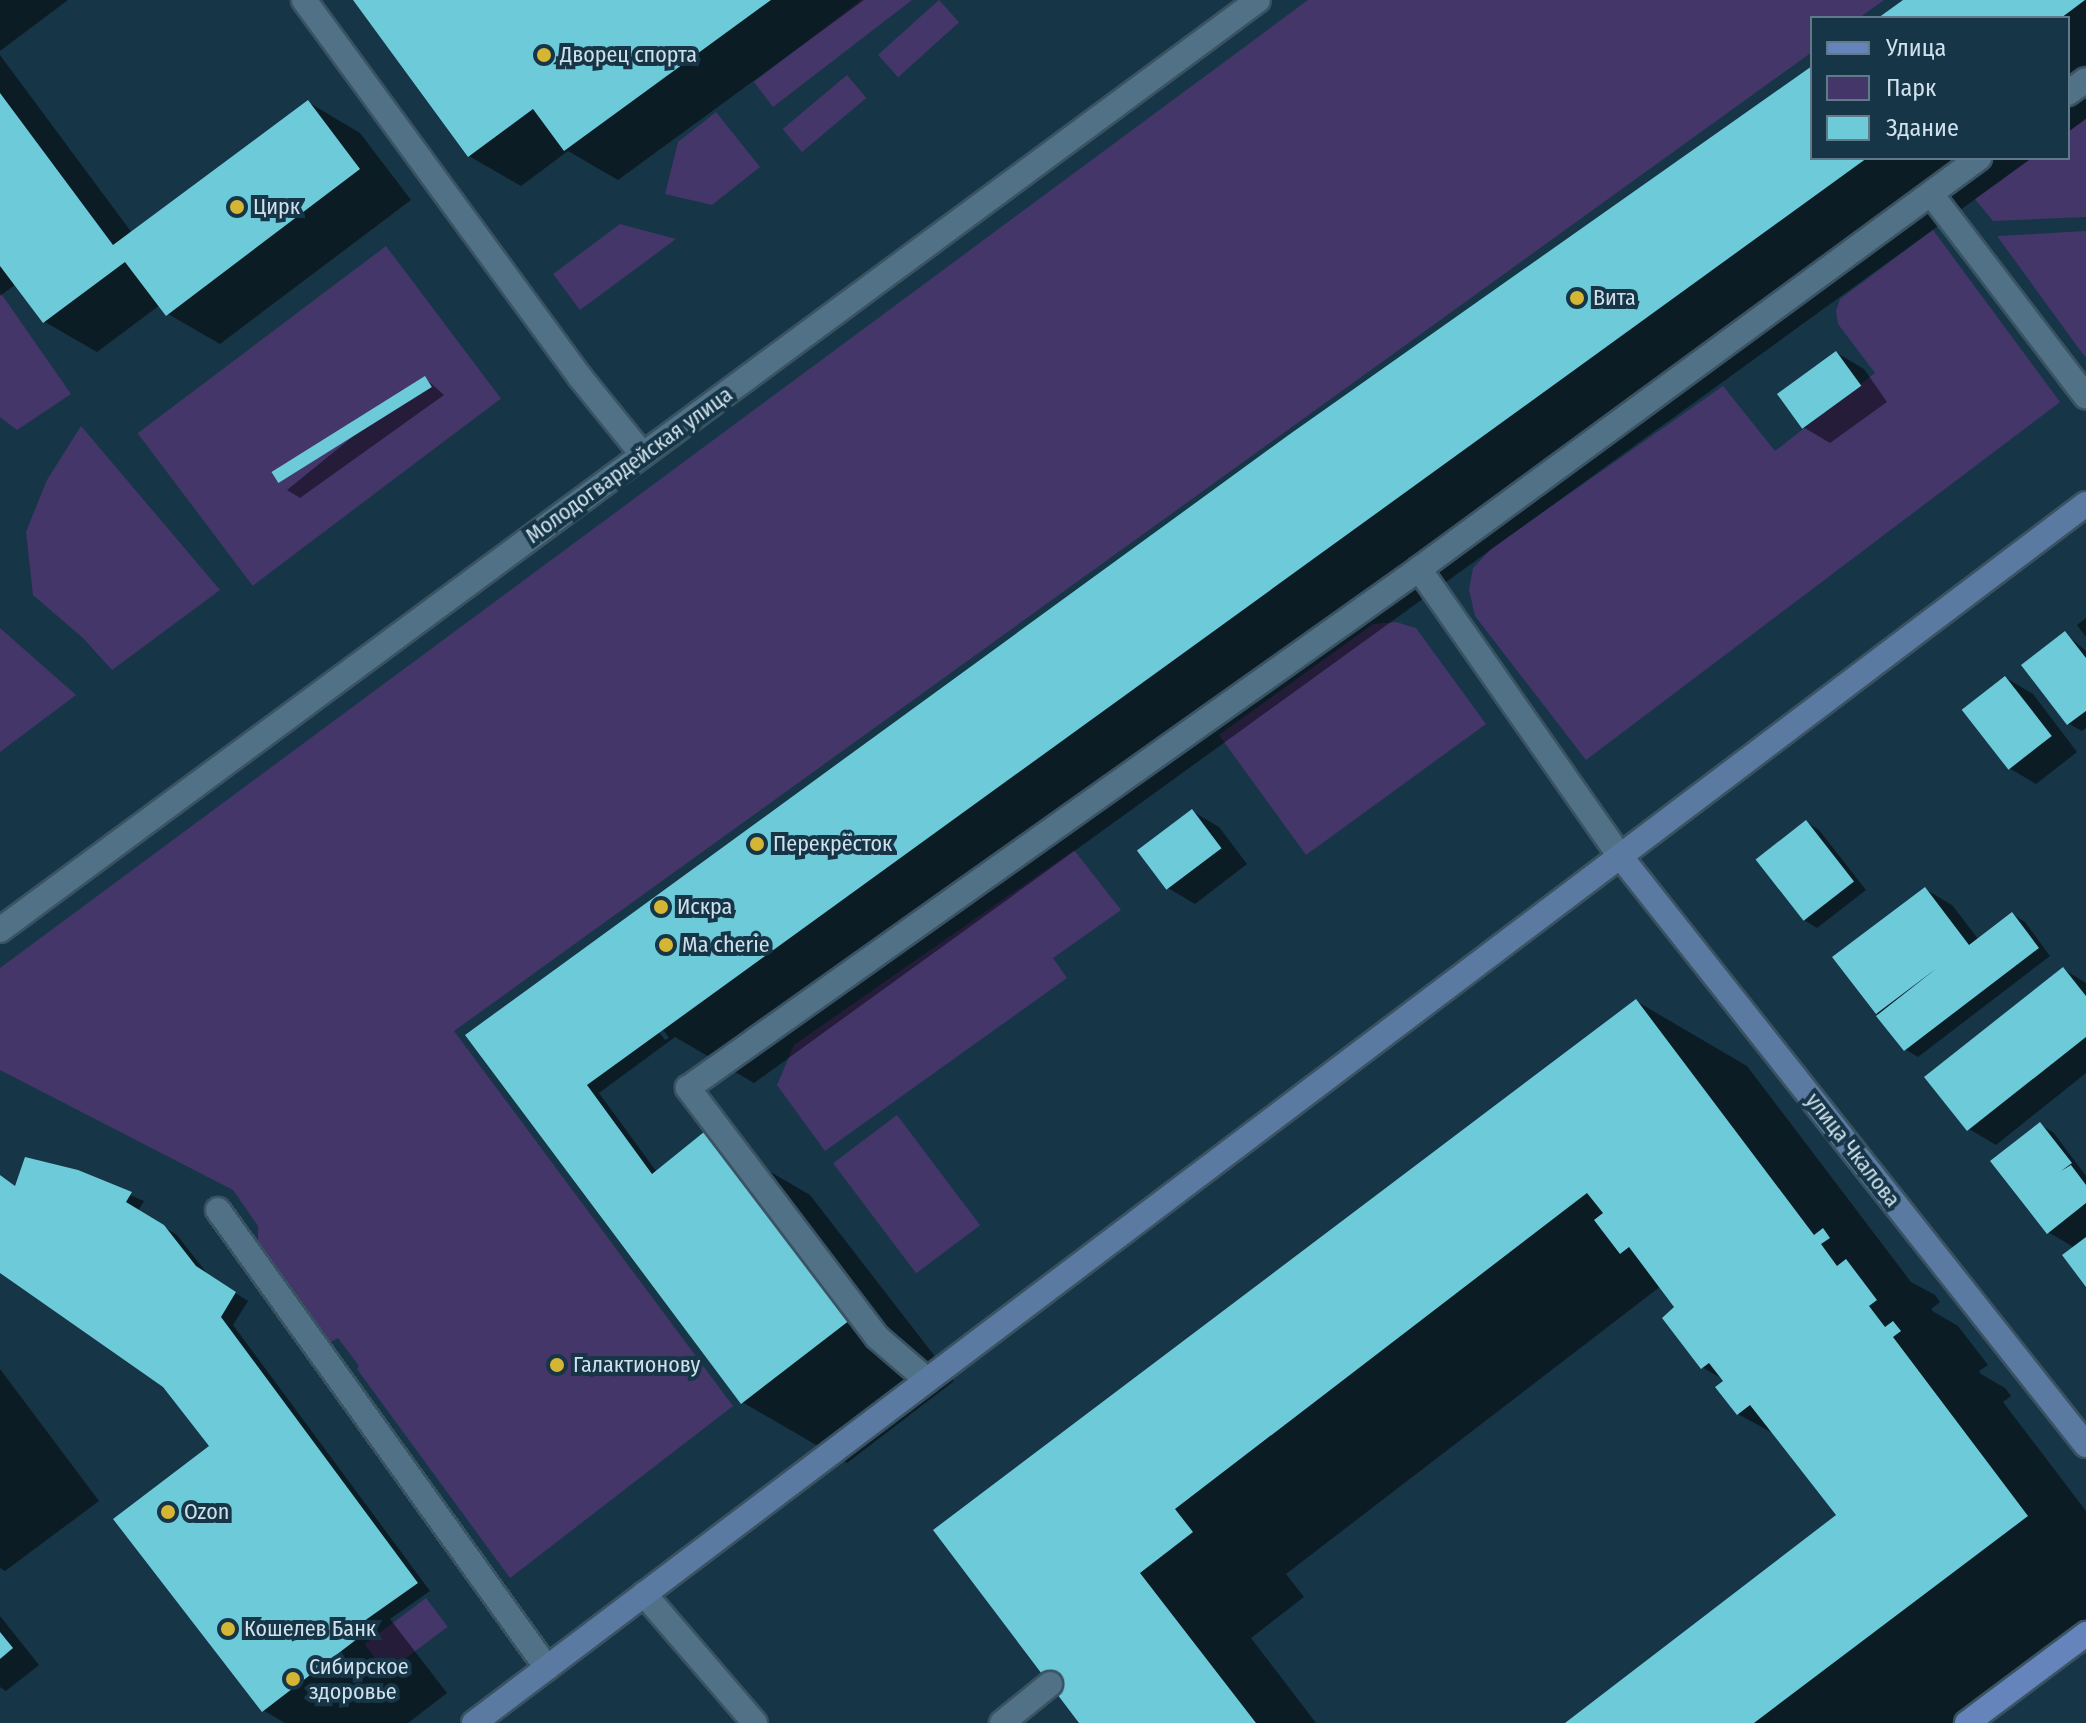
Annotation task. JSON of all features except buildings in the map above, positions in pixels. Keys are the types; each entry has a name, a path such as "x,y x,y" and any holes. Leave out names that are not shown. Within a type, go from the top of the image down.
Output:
{"main road":[{"path":"1967,1723 2086,1634"}],"street":[{"path":"304,0 571,365 643,455"},
{"name":"Молодогвардейская улица","path":"0,930 1258,0"},
{"path":"927,1380 877,1337 688,1088 1419,569 1976,160"},
{"path":"1931,194 2086,397"},
{"path":"474,1723 2086,504"},
{"path":"1419,569 1620,856"},
{"name":"улица Чкалова","path":"1620,856 2086,1445"},
{"path":"218,1210 547,1668"},
{"path":"644,1594 755,1723"},
{"path":"1002,1723 1050,1684"}],"green space":[{"path":"861,0 912,0 773,107 754,82"},
{"path":"939,0 959,22 898,77 878,55"},
{"path":"1308,0 1884,0 1862,16 1810,16 1810,53 454,1031 733,1406 510,1578 357,1369 359,1366 338,1338 331,1342 258,1241 258,1226 233,1190 0,1070 0,968"},
{"path":"847,75 866,98 802,152 783,129"},
{"path":"716,112 760,167 712,205 665,194 678,142"},
{"path":"2086,118 2086,217 1993,221 1975,199 2028,160 2070,160 2070,130"},
{"path":"620,224 676,239 580,310 553,274"},
{"path":"1933,230 2060,402 1586,760 1475,616 1469,590 1473,568 1492,548 1723,386 1775,451 1875,373 1838,324 1836,311 1840,299"},
{"path":"2086,231 2086,355 2085,357 1997,236"},
{"path":"386,246 501,399 253,586 138,433"},
{"path":"0,292 71,394 17,430 0,417"},
{"path":"81,426 220,590 112,670 83,638 33,595 26,532 47,480"},
{"path":"1396,622 1416,628 1486,724 1306,855 1219,735 1373,624"},
{"path":"0,628 76,695 0,752"},
{"path":"1074,850 1121,910 1053,958 1067,978 825,1151 777,1085 794,1045"},
{"path":"897,1115 980,1225 916,1273 833,1163"},
{"path":"426,1598 448,1627 386,1673 365,1644"}],"place":[{"name":"Дворец спорта","path":"544,55"},
{"name":"Цирк","path":"237,207"},
{"name":"Вита","path":"1577,298"},
{"name":"Перекрёсток","path":"757,844"},
{"name":"Искра","path":"661,907"},
{"name":"Ma cherie","path":"666,945"},
{"name":"Галактионову","path":"557,1365"},
{"name":"Ozon","path":"168,1512"},
{"name":"Кошелев Банк","path":"228,1629"},
{"name":"Сибирское здоровье","path":"293,1679"}]}
